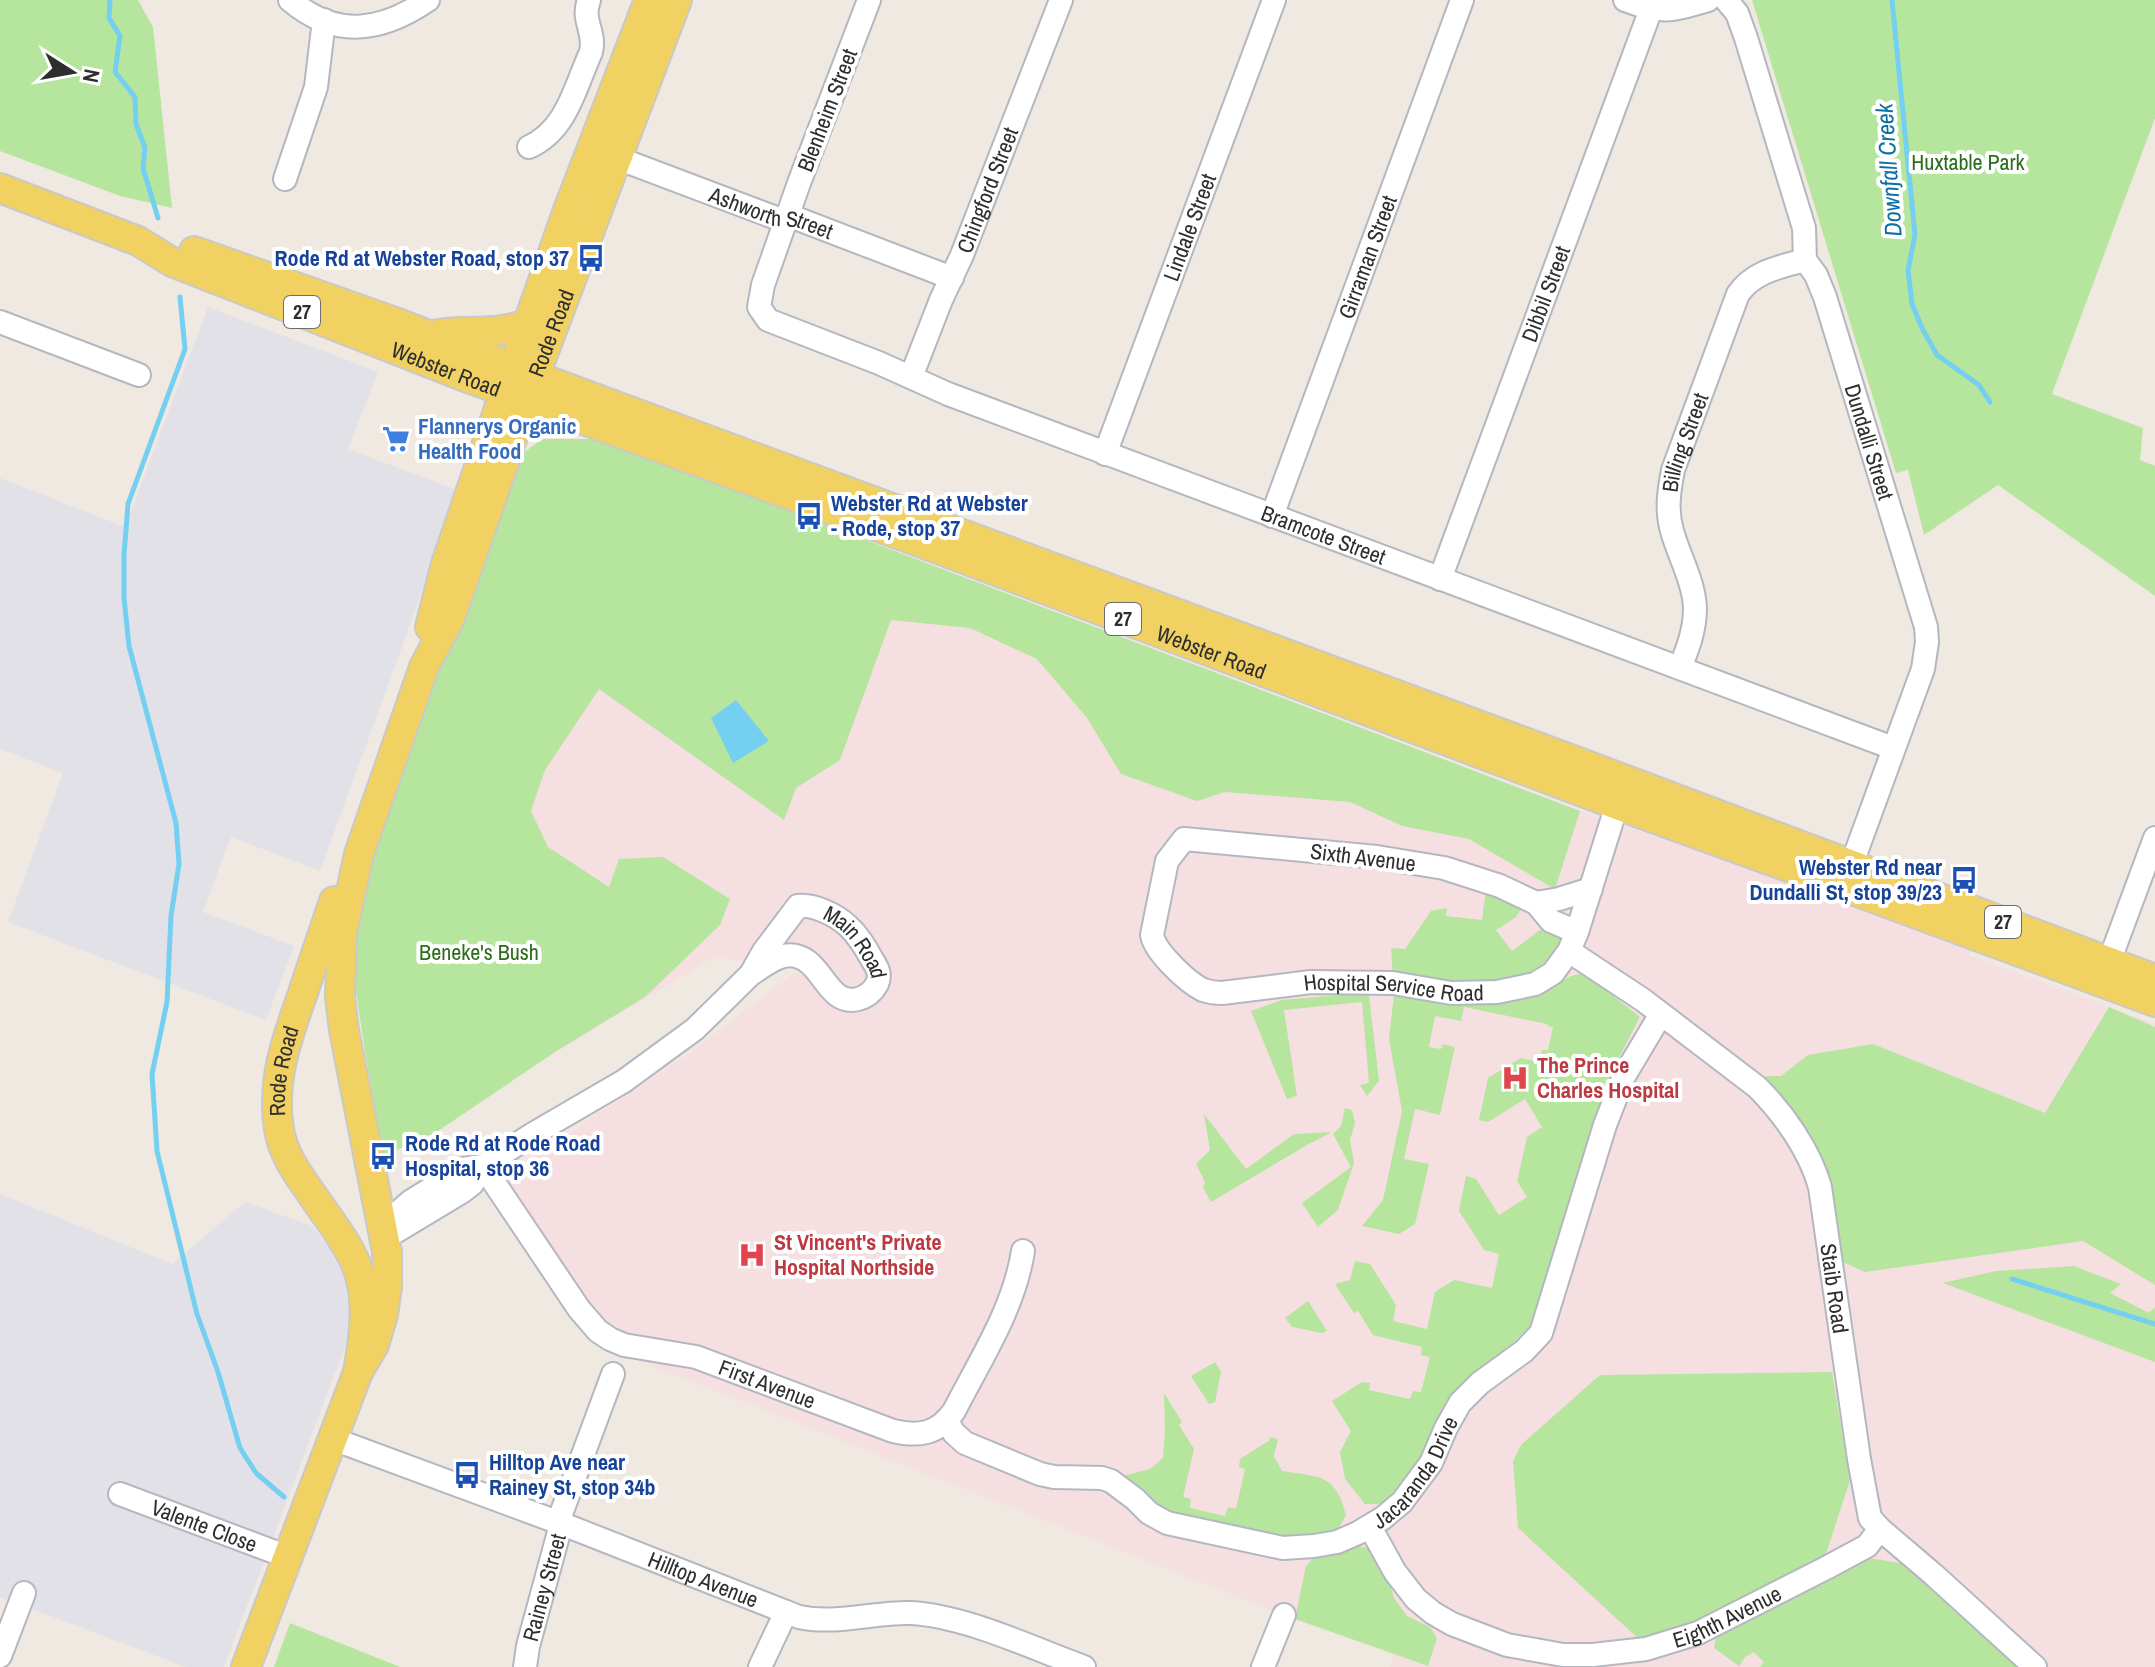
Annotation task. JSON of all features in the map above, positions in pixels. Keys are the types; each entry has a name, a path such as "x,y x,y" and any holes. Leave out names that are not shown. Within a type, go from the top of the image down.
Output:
{"main road":[{"name":"Rode Road","path":"520,384 528,323 604,153 667,1"},
{"name":"Rode Road","path":"246,1667 358,1372 374,1345 387,1287 375,1185 340,997 342,933 359,854 424,667 432,615 446,564 503,434 604,153"},
{"name":"Webster Road","path":"0,188 138,241 172,262 468,378 520,384 1848,876 2155,979"},
{"name":"Webster Road","path":"138,241 177,245 429,335 568,414 1621,793"},
{"path":"429,335 457,331 505,331 528,323"},
{"path":"468,378 503,434 568,414"},
{"name":"Rode Road","path":"358,1372 365,1323 363,1290 356,1263 296,1172 279,1132 277,1081 285,1044 336,896 359,854"},
{"name":"Webster Road","path":"1848,876 2155,1002"},
{"path":"322,1209 350,1232 380,1234 365,1323"}],"street":[{"path":"290,0 324,20 346,26 380,24 403,16 428,0"},
{"path":"529,147 543,141 558,125 591,52 592,40 585,13 589,0"},
{"name":"Blenheim Street","path":"761,312 761,294 787,218 869,0"},
{"name":"Chingford Street","path":"911,377 1061,0"},
{"name":"Lindale Street","path":"1105,454 1274,0"},
{"name":"Girraman Street","path":"1272,516 1462,0"},
{"path":"1625,0 1651,9 1673,9 1708,0"},
{"name":"Dundalli Street","path":"1726,0 1743,27 1805,234 1805,260 1816,275 1825,297 1926,627 1923,669 1848,876"},
{"name":"Dibbil Street","path":"1440,579 1651,9"},
{"path":"285,179 316,87 324,20"},
{"name":"Ashworth Street","path":"604,153 776,218 798,219 952,278"},
{"name":"Billing Street","path":"1680,668 1693,630 1695,605 1671,529 1668,500 1673,470 1738,294 1758,275 1805,260"},
{"name":"Bramcote Street","path":"761,312 773,322 948,394 1893,748"},
{"path":"0,322 139,375"},
{"name":"Hospital Service Road","path":"1184,839 1167,861 1153,943 1196,986 1207,992 1222,993 1311,982 1393,983 1451,993 1497,992 1535,984 1553,973 1573,942 1621,793"},
{"path":"2109,962 2155,838"},
{"name":"Sixth Avenue","path":"1184,839 1377,857 1444,868 1500,886 1536,903 1573,942"},
{"path":"1536,903 1591,889"},
{"name":"Main Road","path":"380,1234 417,1197 463,1169 483,1166 624,1081 676,1044 716,1011 751,974 791,912 801,905 830,914 849,926 879,974 872,991 863,998 853,1000 836,994 813,965 796,956 776,959 751,974"},
{"name":"Staib Road","path":"1573,942 1757,1087 1773,1103 1815,1170 1820,1187 1870,1518 2035,1667"},
{"name":"Jacaranda Drive","path":"947,1421 965,1443 1040,1474 1111,1481 1149,1513 1167,1523 1283,1548 1337,1542 1370,1527 1402,1502 1416,1485 1431,1463 1460,1403 1480,1383 1524,1351 1541,1333 1605,1125 1624,1076 1661,1014"},
{"name":"Main Road","path":"380,1234 463,1191 472,1184 483,1166"},
{"name":"First Avenue","path":"483,1166 579,1309 598,1331 610,1339 624,1345 696,1357 893,1431 911,1435 925,1433 947,1421"},
{"path":"375,1185 396,1196 417,1197"},
{"path":"947,1421 1010,1301 1023,1251"},
{"name":"Rainey Street","path":"525,1667 561,1514 613,1374"},
{"name":"Hilltop Avenue","path":"333,1439 560,1523 786,1612 817,1619 913,1613 954,1619 1084,1667"},
{"name":"Valente Close","path":"120,1494 288,1557"},
{"name":"Eighth Avenue","path":"1370,1527 1395,1572 1416,1599 1433,1613 1452,1624 1507,1645 1563,1655 1646,1649 1698,1633 1867,1546 1880,1529"},
{"path":"0,1656 24,1593"},
{"path":"760,1667 786,1612"},
{"path":"1263,1667 1284,1615"}],"shaded area":[{"path":"208,307 378,372 348,449 457,490 320,871 231,837 203,912 294,946 266,1020 8,922 63,773 0,749 0,478 125,527"},
{"name":"The Prince Charles Hospital","path":"542,439 600,439 1580,811 1792,883 1963,946 1972,951 1967,955 2155,1024 2155,1667 1390,1667 1394,1654 1284,1615 607,1348 489,1186 690,1053 798,970 714,957 384,1156 365,1052"},
{"path":"0,1194 172,1264 245,1202 312,1226 342,1264 352,1328 224,1667 186,1667 0,1597"}],"green space":[{"path":"0,0 138,0 153,27 172,208 120,196 0,151"},
{"name":"Huxtable Park","path":"1752,0 2155,0 2155,118 2052,394 2143,428 2140,460 2155,466 2155,596 1998,485 1924,535 1908,470 1896,473"},
{"name":"Beneke's Bush","path":"542,439 600,439 1580,811 1555,889 1469,839 1402,826 1350,802 1225,792 1197,801 1121,774 1087,718 1037,659 970,628 891,620 840,760 796,788 784,820 599,689 545,770 531,811 548,847 609,887 619,859 663,857 730,899 720,925 645,997 558,1050 438,1131 384,1156 350,952 374,832 514,460"},
{"path":"1486,888 1522,908 1516,917 1496,930 1512,951 1545,926 1555,928 1562,943 1538,970 1506,980 1451,983 1393,976 1391,948 1405,949 1431,911 1447,908 1446,916 1482,920"},
{"path":"1584,973 1640,1017 1610,1075 1531,1325 1442,1412 1418,1465 1382,1504 1365,1504 1345,1479 1340,1452 1351,1431 1332,1401 1362,1382 1370,1383 1369,1390 1410,1399 1413,1391 1421,1392 1430,1357 1421,1355 1422,1347 1373,1335 1335,1284 1350,1280 1355,1261 1370,1264 1396,1305 1393,1321 1427,1329 1435,1292 1454,1280 1492,1288 1499,1254 1484,1250 1459,1211 1466,1176 1476,1179 1499,1215 1527,1197 1517,1181 1527,1137 1542,1127 1525,1099 1488,1122 1479,1120 1488,1078 1521,1058 1539,1062 1542,1050 1548,1050 1553,1027 1464,1007 1461,1021 1435,1016 1429,1047 1441,1049 1443,1044 1455,1047 1440,1115 1415,1109 1404,1159 1429,1164 1415,1224 1399,1234 1362,1226 1383,1200 1402,1111 1389,1039 1394,994 1545,988"},
{"path":"1361,993 1369,996 1379,1081 1367,1096 1360,1085 1369,1083 1362,1002 1284,1010 1297,1096 1287,1099 1251,1011 1282,1000"},
{"path":"2109,1007 2155,1027 2155,1285 2083,1241 1865,1272 1843,1262 1818,1167 1765,1076 1781,1076 1808,1055 1873,1044 2045,1113"},
{"path":"1345,1108 1352,1110 1355,1123 1350,1140 1354,1163 1338,1210 1318,1227 1302,1203 1351,1167 1333,1134 1341,1126"},
{"path":"1204,1114 1246,1169 1294,1134 1332,1132 1211,1202 1196,1164 1210,1150"},
{"path":"2074,1266 2121,1284 2110,1293 2149,1313 2155,1307 2155,1362 1943,1283 1996,1271"},
{"path":"1308,1301 1327,1331 1322,1333 1292,1327 1285,1318"},
{"path":"1215,1362 1221,1372 1215,1402 1209,1404 1191,1376"},
{"path":"1832,1372 1850,1480 1825,1557 1687,1628 1641,1641 1518,1528 1513,1461 1521,1445 1600,1375"},
{"path":"1164,1393 1194,1449 1183,1497 1191,1499 1190,1508 1225,1516 1228,1507 1236,1509 1245,1469 1239,1467 1240,1459 1270,1440 1269,1437 1278,1439 1274,1456 1282,1471 1315,1476 1331,1484 1337,1491 1346,1515 1337,1531 1276,1541 1170,1515 1122,1476 1150,1469 1163,1458"},
{"path":"1357,1546 1373,1549 1385,1567 1394,1598 1407,1616 1430,1627 1437,1638 1428,1666 1295,1619 1306,1566 1314,1557"},
{"path":"1860,1557 1901,1563 2020,1667 1760,1667 1764,1662 1754,1652 1745,1657 1739,1666 1714,1648 1716,1636"},
{"path":"290,1623 400,1667 274,1667"}],"water":[{"path":"736,700 769,741 733,763 711,718"}],"waterway":[{"path":"110,0 109,18 120,36 115,72 135,97 136,124 145,148 143,168 158,218"},
{"name":"Downfall Creek","path":"1892,0 1915,235 1908,270 1912,304 1937,355 1979,385 1990,402"},
{"path":"180,297 185,349 128,504 124,555 129,646 176,823 179,864 171,916 167,1002 152,1074 157,1151 197,1314 240,1448 256,1473 284,1497"},
{"path":"2012,1279 2155,1324"}],"place":[{"name":"Rode Rd at Webster Road, stop 37","path":"591,258"},
{"name":"Flannerys Organic Health Food","path":"396,439"},
{"name":"Webster Rd at Webster - Rode, stop 37","path":"809,516"},
{"name":"Webster Rd near Dundalli St, stop 39/23","path":"1964,880"},
{"name":"The Prince Charles Hospital","path":"1515,1078"},
{"name":"Rode Rd at Rode Road Hospital, stop 36","path":"383,1156"},
{"name":"St Vincent's Private Hospital Northside","path":"752,1255"},
{"name":"Hilltop Ave near Rainey St, stop 34b","path":"467,1475"}]}
